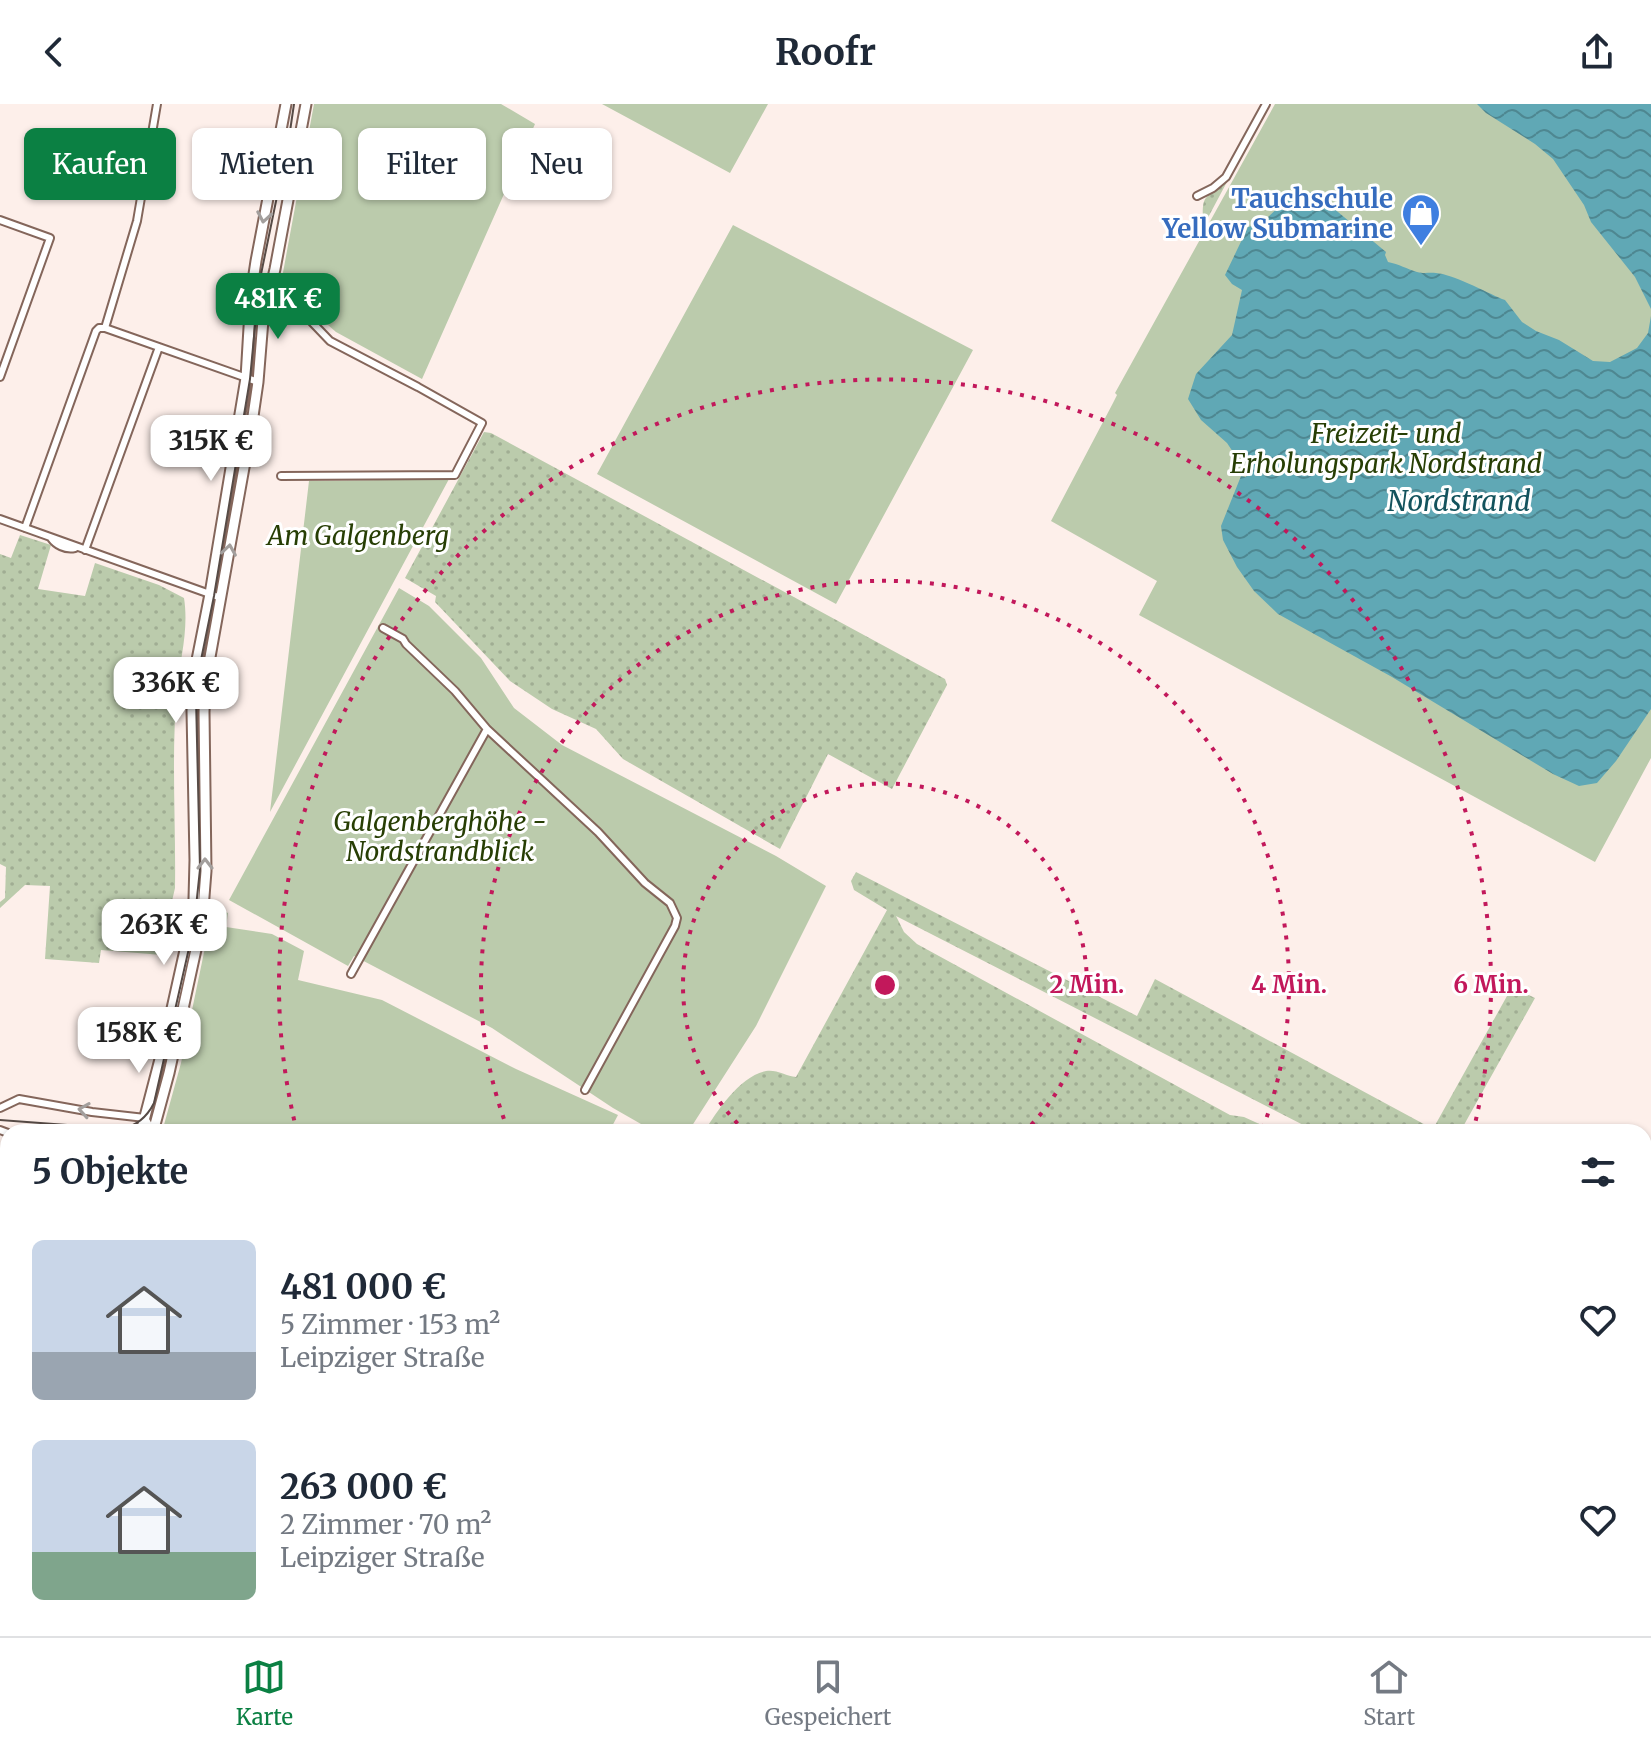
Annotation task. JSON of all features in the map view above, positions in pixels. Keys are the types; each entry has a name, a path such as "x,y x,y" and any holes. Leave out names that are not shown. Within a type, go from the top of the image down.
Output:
{"main road":[{"path":"143,1124 191,923 194,899 193,687 246,378 251,294 286,104"},
{"path":"155,1124 202,922 206,871 205,685 258,382 263,320 306,104"}],"street":[{"path":"102,328 137,221 157,104"},
{"path":"1197,196 1226,177 1266,104"},
{"path":"0,220 50,238 0,377"},
{"path":"251,294 268,296 308,318 330,341 482,423 455,475 281,476"},
{"path":"25,528 96,331 102,328 258,382"},
{"path":"82,549 159,347"},
{"path":"0,519 51,538 56,544 82,549 221,598"},
{"path":"383,628 403,639 455,691 487,729 598,832 645,883 670,903 677,918 585,1090"},
{"path":"351,974 487,729"},
{"path":"0,1108 19,1099 145,1118 148,1124"}],"green space":[{"path":"314,104 501,104 535,124 533,128 502,128 502,198 422,379 336,332 282,285 296,200 342,200 342,128 310,128"},
{"path":"602,104 768,104 730,173"},
{"name":"Freizeit- und Erholungspark Nordstrand","path":"1275,104 1651,104 1651,758 1595,862 1139,615 1157,581 1051,521 1117,395 1115,393"},
{"path":"1228,180 1203,227 1206,198"},
{"path":"733,225 973,350 836,604 597,474"},
{"path":"484,432 491,433 945,679 947,685 892,789 828,754 780,849 623,759 596,729 552,709 510,681 435,602 436,596 405,578"},
{"name":"Am Galgenberg","path":"449,479 270,812 309,481"},
{"path":"20,535 51,545 38,589 85,596 95,563 159,585 184,598 185,633 174,739 175,888 170,910 159,915 167,920 170,934 168,948 162,955 101,950 99,963 45,959 50,886 25,885 0,908 0,902 5,898 6,867 0,864 0,554 11,558"},
{"name":"Galgenberghöhe - Nordstrandblick","path":"399,588 429,606 481,658 514,708 562,745 776,856 826,886 756,1026 693,1124 641,1124 492,1028 354,956 348,966 229,900"},
{"path":"856,872 1137,1016 1155,979 1424,1124 1301,1124 896,916 904,932 917,944 1230,1115 1259,1124 709,1124 738,1087 756,1074 770,1071 796,1077 887,910 854,890 851,881"},
{"path":"217,911 228,913 226,927 272,934 304,951 298,980 382,1000 516,1069 618,1115 613,1124 164,1124 181,1063 212,914"},
{"path":"1512,987 1535,998 1464,1124 1436,1124"}],"water":[{"path":"1477,104 1651,104 1651,309 1635,277 1591,222 1584,205 1553,159"},
{"name":"Nordstrand","path":"1314,192 1386,252 1388,262 1417,272 1451,276 1505,300 1522,322 1593,361 1610,362 1637,348 1648,333 1651,316 1651,709 1597,783 1579,786 1553,774 1392,677 1278,614 1254,591 1223,540 1221,526 1241,476 1246,477 1254,461 1233,452 1201,420 1188,399 1196,374 1232,335 1242,290 1225,275 1248,227 1262,223 1292,194"}],"tram line":[{"path":"135,1124 154,1103 194,926 200,869 196,698 250,379 259,284 294,104"},
{"path":"0,1120 54,1124"}],"place":[{"name":"Tauchschule Yellow Submarine","path":"1421,247"}]}
